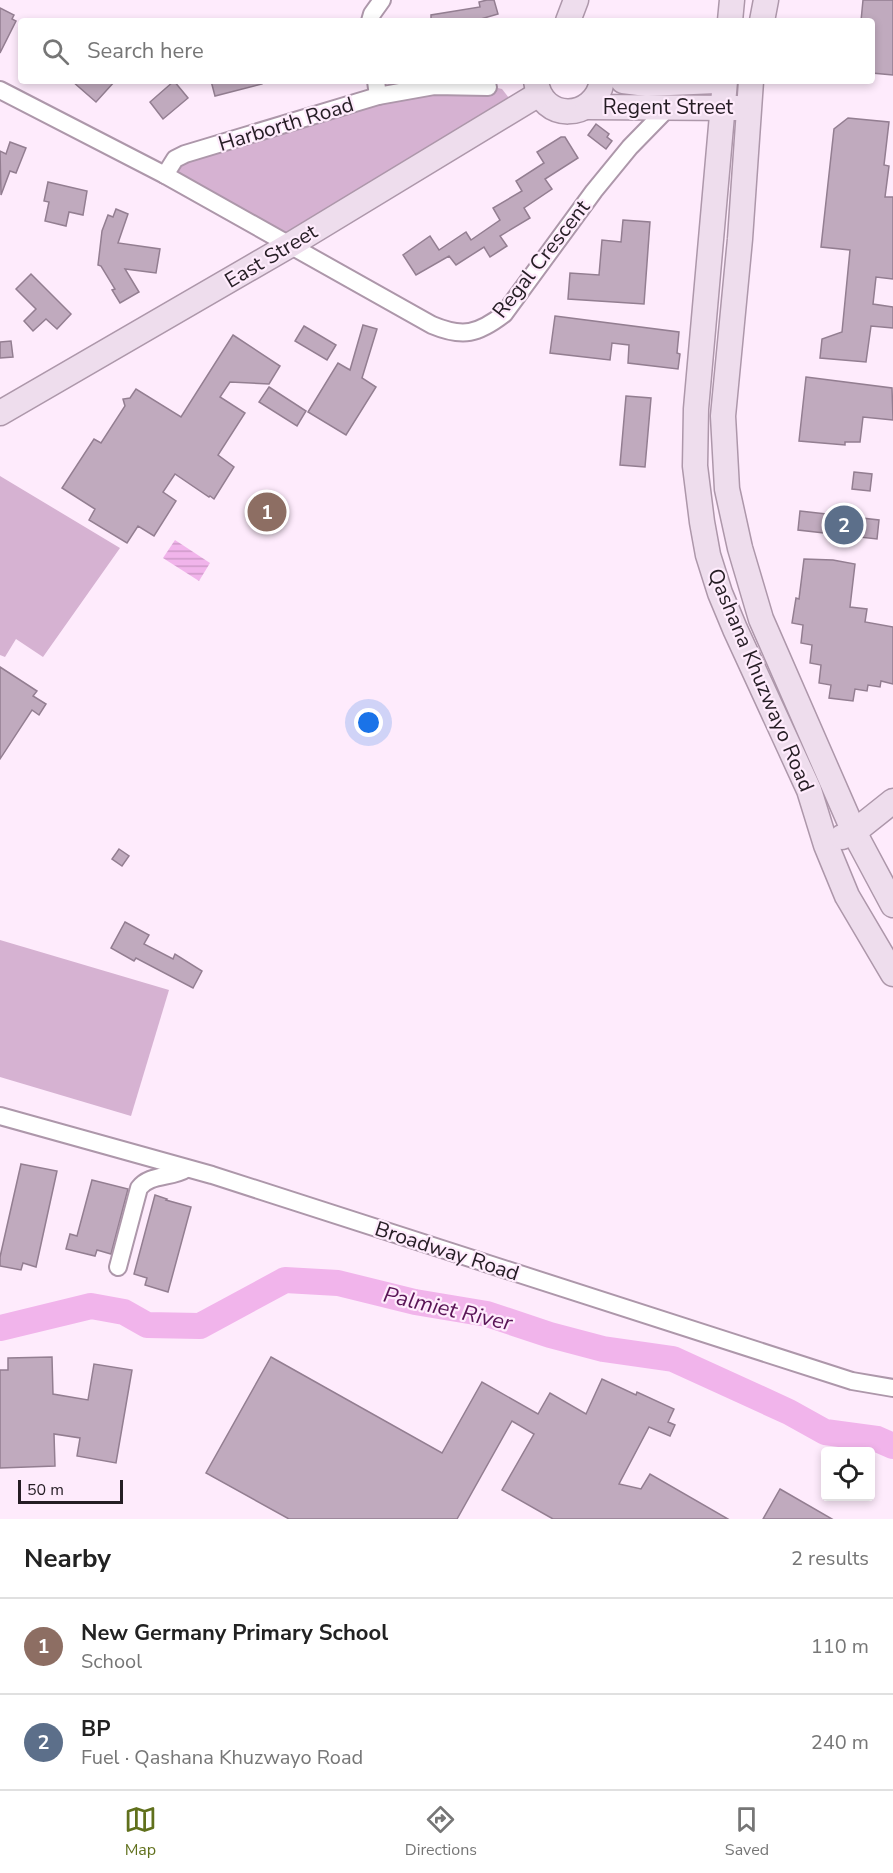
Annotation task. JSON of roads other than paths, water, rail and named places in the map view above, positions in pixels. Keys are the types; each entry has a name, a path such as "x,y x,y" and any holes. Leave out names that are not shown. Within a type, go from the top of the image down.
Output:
{"main road":[{"path":"569,18 576,0 578,18"},
{"path":"730,18 732,0"},
{"path":"763,18 766,0"},
{"path":"587,107 595,99 601,84"},
{"name":"Qashana Khuzwayo Road","path":"725,84 696,409 695,466 708,555 724,602 809,790 826,845 847,896 893,974"},
{"name":"Qashana Khuzwayo Road","path":"744,84 748,108 740,239 723,416 727,489 740,548 761,619 854,832 893,905"},
{"name":"Regent Street","path":"538,88 546,103 566,112 587,107 748,108"},
{"name":"East Street","path":"0,413 290,245 538,88"},
{"path":"826,845 854,832 893,801"}],"street":[{"path":"371,18 382,0"},
{"name":"Harborth Road","path":"165,175 175,159 185,154 377,89 434,86 488,87"},
{"path":"0,90 165,175 290,245"},
{"name":"Regal Crescent","path":"290,245 432,325 454,333 479,330 504,314 615,165 669,107"},
{"name":"Broadway Road","path":"0,1116 212,1175 852,1381 893,1388"},
{"path":"118,1267 139,1188 147,1180 176,1175 186,1169"}],"waterway":[{"name":"Palmiet River","path":"0,1328 91,1306 124,1312 147,1325 200,1326 285,1280 338,1283 415,1302 487,1314 550,1335 603,1349 673,1359 789,1412 825,1432 877,1439 893,1446"}],"place":[{"name":"New Germany Primary School","path":"267,512"},
{"name":"BP","path":"844,525"}]}
